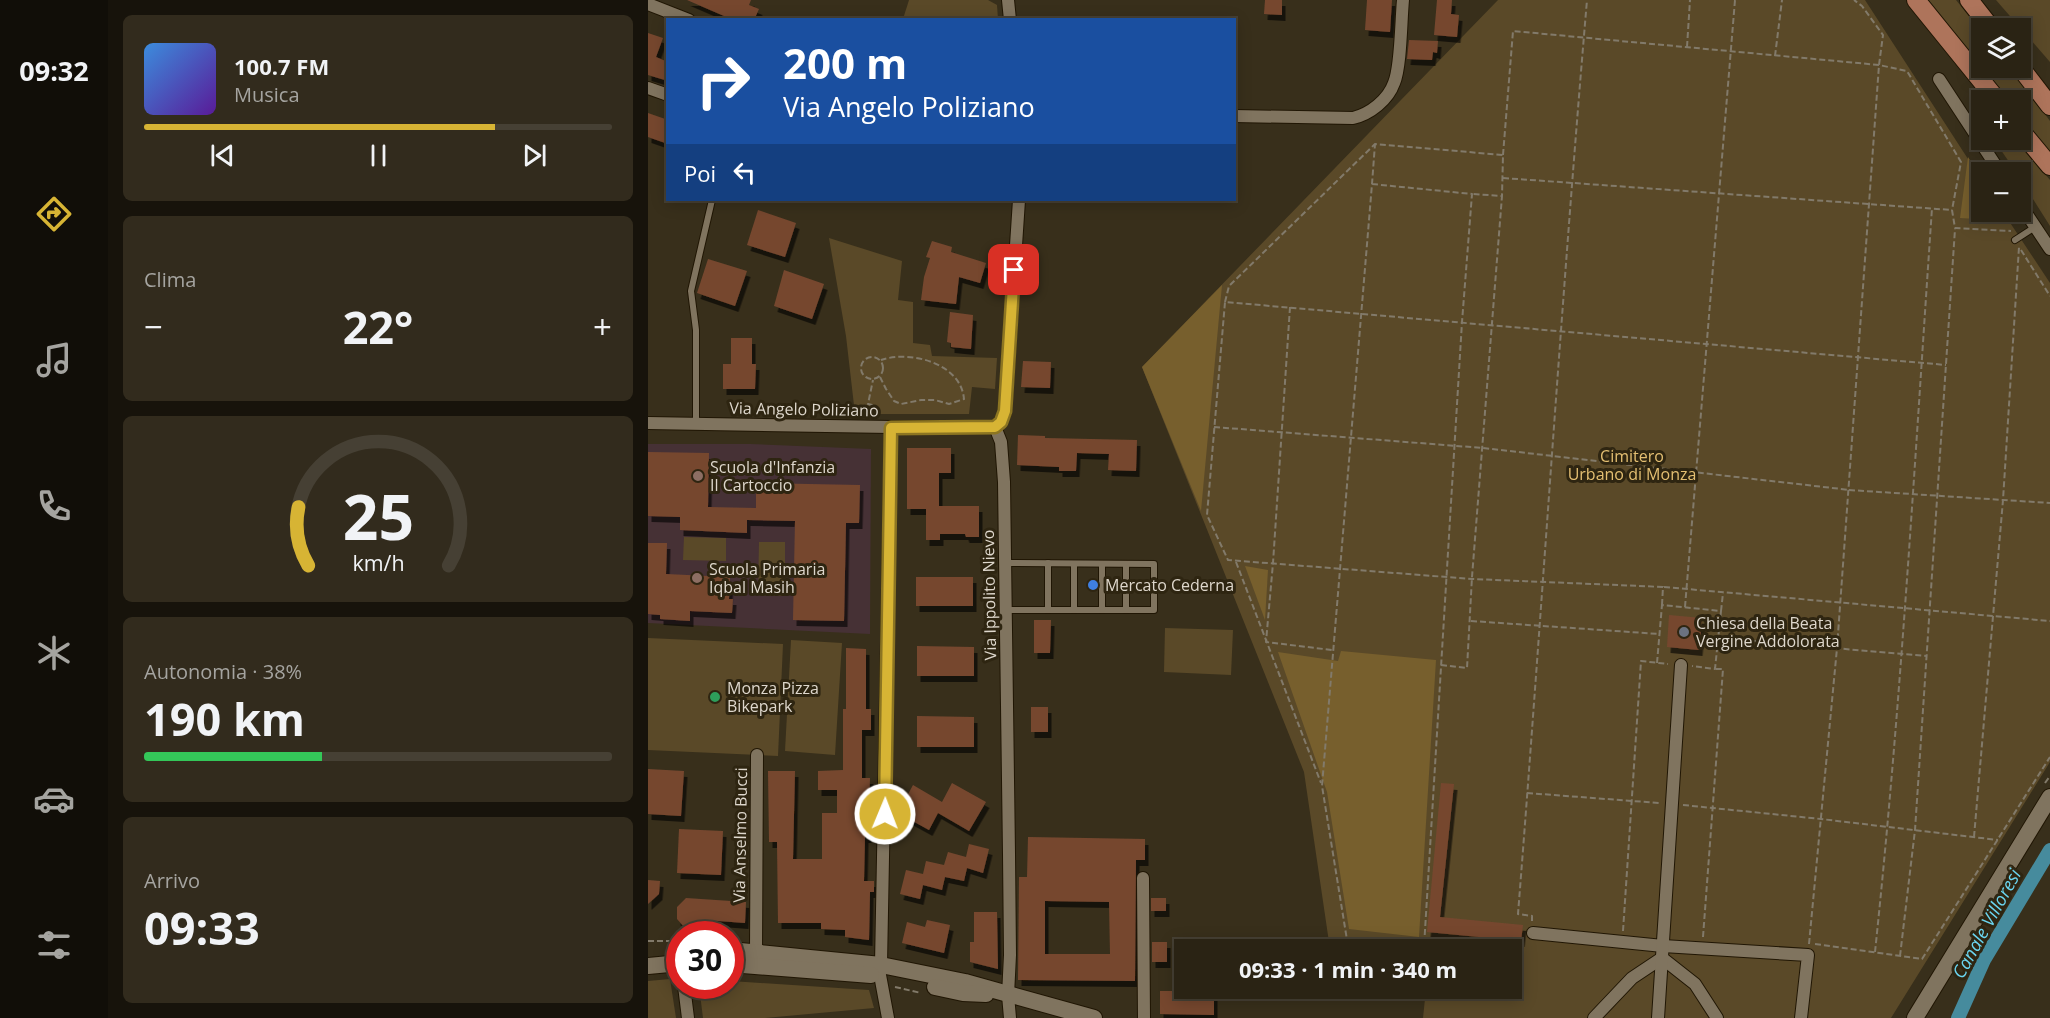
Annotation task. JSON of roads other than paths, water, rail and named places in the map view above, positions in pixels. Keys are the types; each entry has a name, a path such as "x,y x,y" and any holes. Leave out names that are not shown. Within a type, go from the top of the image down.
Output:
{"main road":[{"path":"1916,0 1989,90"},
{"path":"1969,0 1983,18"},
{"path":"2028,78 2050,106"},
{"path":"2031,143 2050,166"}],"street":[{"path":"1008,0 1010,18"},
{"path":"1236,116 1353,118 1363,116 1383,101 1395,83 1403,0"},
{"path":"648,4 684,18"},
{"path":"1939,80 1993,162"},
{"path":"648,88 666,94"},
{"path":"995,427 1001,422 1005,411 1018,201"},
{"path":"2031,220 2050,249"},
{"name":"Via Angelo Poliziano","path":"648,423 891,428 995,427"},
{"name":"Via Ippolito Nievo","path":"995,427 1001,442 1005,563 1010,1018"},
{"path":"888,1018 881,970 891,428"},
{"path":"1658,1018 1681,665"},
{"name":"Via Anselmo Bucci","path":"756,951 757,755"},
{"path":"1915,1018 2050,797"},
{"path":"1143,878 1144,1018"},
{"path":"1533,933 1622,942 1662,952 1702,949 1808,956 1801,1018"},
{"path":"744,951 965,982 1094,1018"},
{"path":"1594,1018 1632,978 1662,952"},
{"path":"1662,952 1695,984 1716,1018"},
{"path":"648,954 666,953"},
{"path":"648,966 666,964"},
{"path":"744,965 881,970"},
{"path":"686,999 688,1018"}],"lane":[{"path":"696,423 696,330 691,291 712,201"},
{"path":"2015,240 2035,226"},
{"path":"1005,563 1154,564 1154,610 1006,610"},
{"path":"1048,563 1048,610"},
{"path":"1074,564 1074,610"},
{"path":"1102,564 1102,610"},
{"path":"1126,564 1126,610"}],"waterway":[{"name":"Canale Villoresi","path":"1958,1018 1984,960 2050,850"}],"place":[{"name":"Scuola d'Infanzia Il Cartoccio","path":"698,476"},
{"name":"Scuola Primaria Iqbal Masih","path":"697,578"},
{"name":"Mercato Cederna","path":"1093,585"},
{"name":"Chiesa della Beata Vergine Addolorata","path":"1684,632"},
{"name":"Monza Pizza Bikepark","path":"715,697"}],"park label":[{"name":"Cimitero Urbano di Monza","path":"1632,465"}]}
